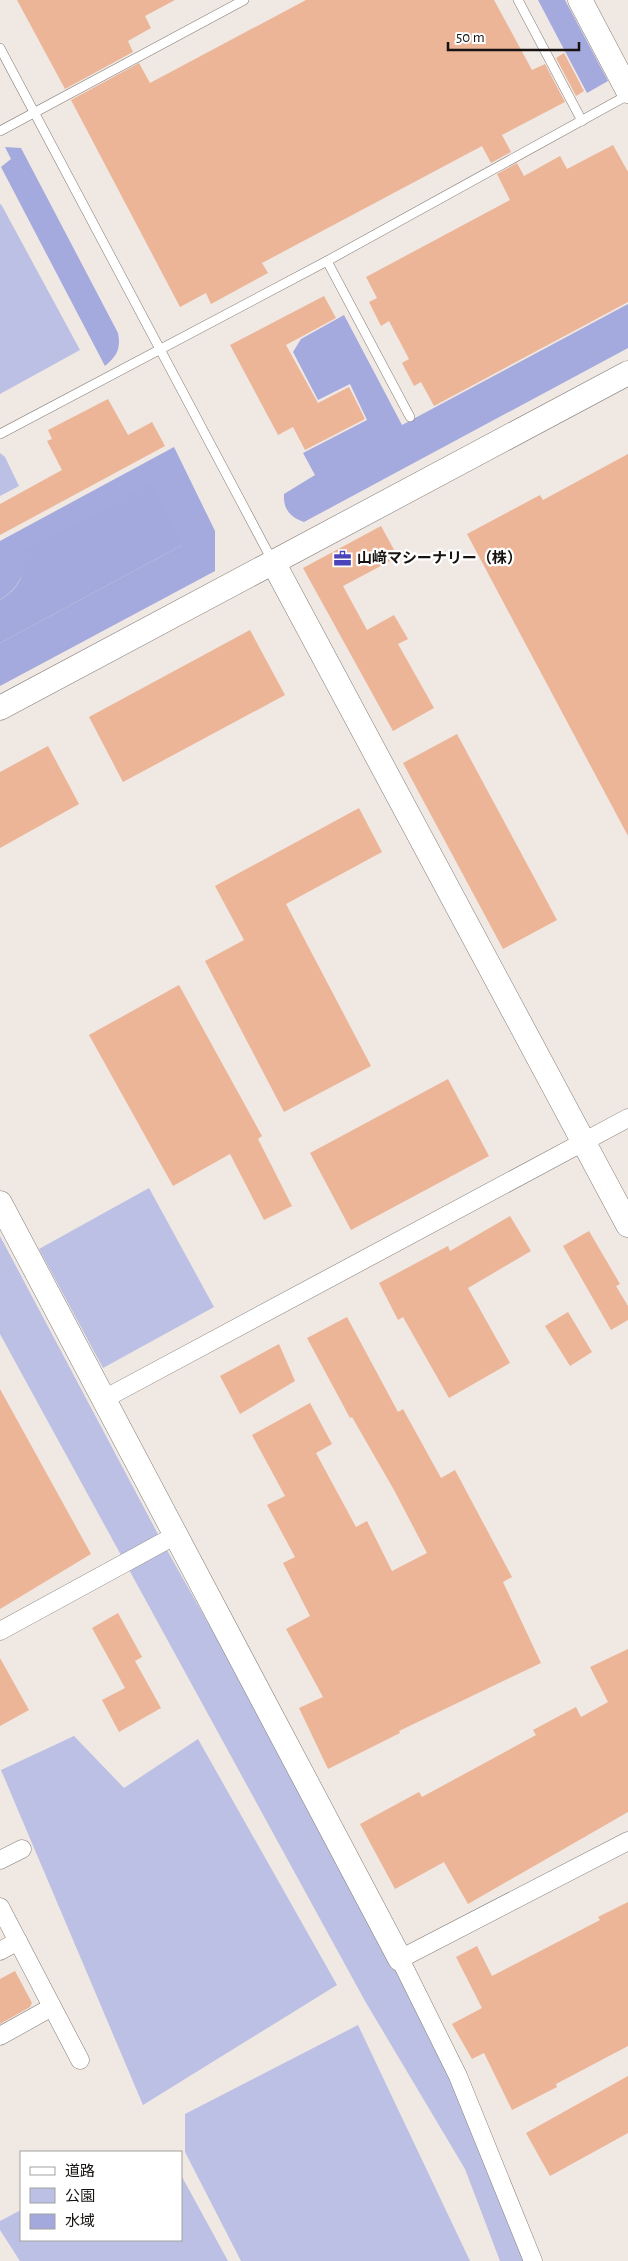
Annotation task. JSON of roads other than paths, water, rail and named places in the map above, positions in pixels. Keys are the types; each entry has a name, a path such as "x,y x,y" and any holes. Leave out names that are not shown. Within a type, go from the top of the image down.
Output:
{"street":[{"path":"580,0 628,91"},
{"path":"0,708 628,373"},
{"path":"273,562 628,1225"},
{"path":"104,1399 628,1118"},
{"path":"0,1203 400,1959 458,2076 534,2261"},
{"path":"0,1631 176,1535"},
{"path":"400,1959 628,1841"},
{"path":"0,1860 22,1849"},
{"path":"0,1907 80,2060"},
{"path":"0,1951 18,1941"},
{"path":"0,2036 52,2007"}],"lane":[{"path":"0,132 244,0"},
{"path":"518,0 582,121"},
{"path":"0,48 159,351 273,562"},
{"path":"0,434 327,261 628,95"},
{"path":"327,261 410,417"}],"water":[{"path":"152,484 182,545 0,643 0,600 17,585 23,573 25,550"}],"place":[{"name":"山﨑マシーナリー（株）","path":"343,558"}]}
